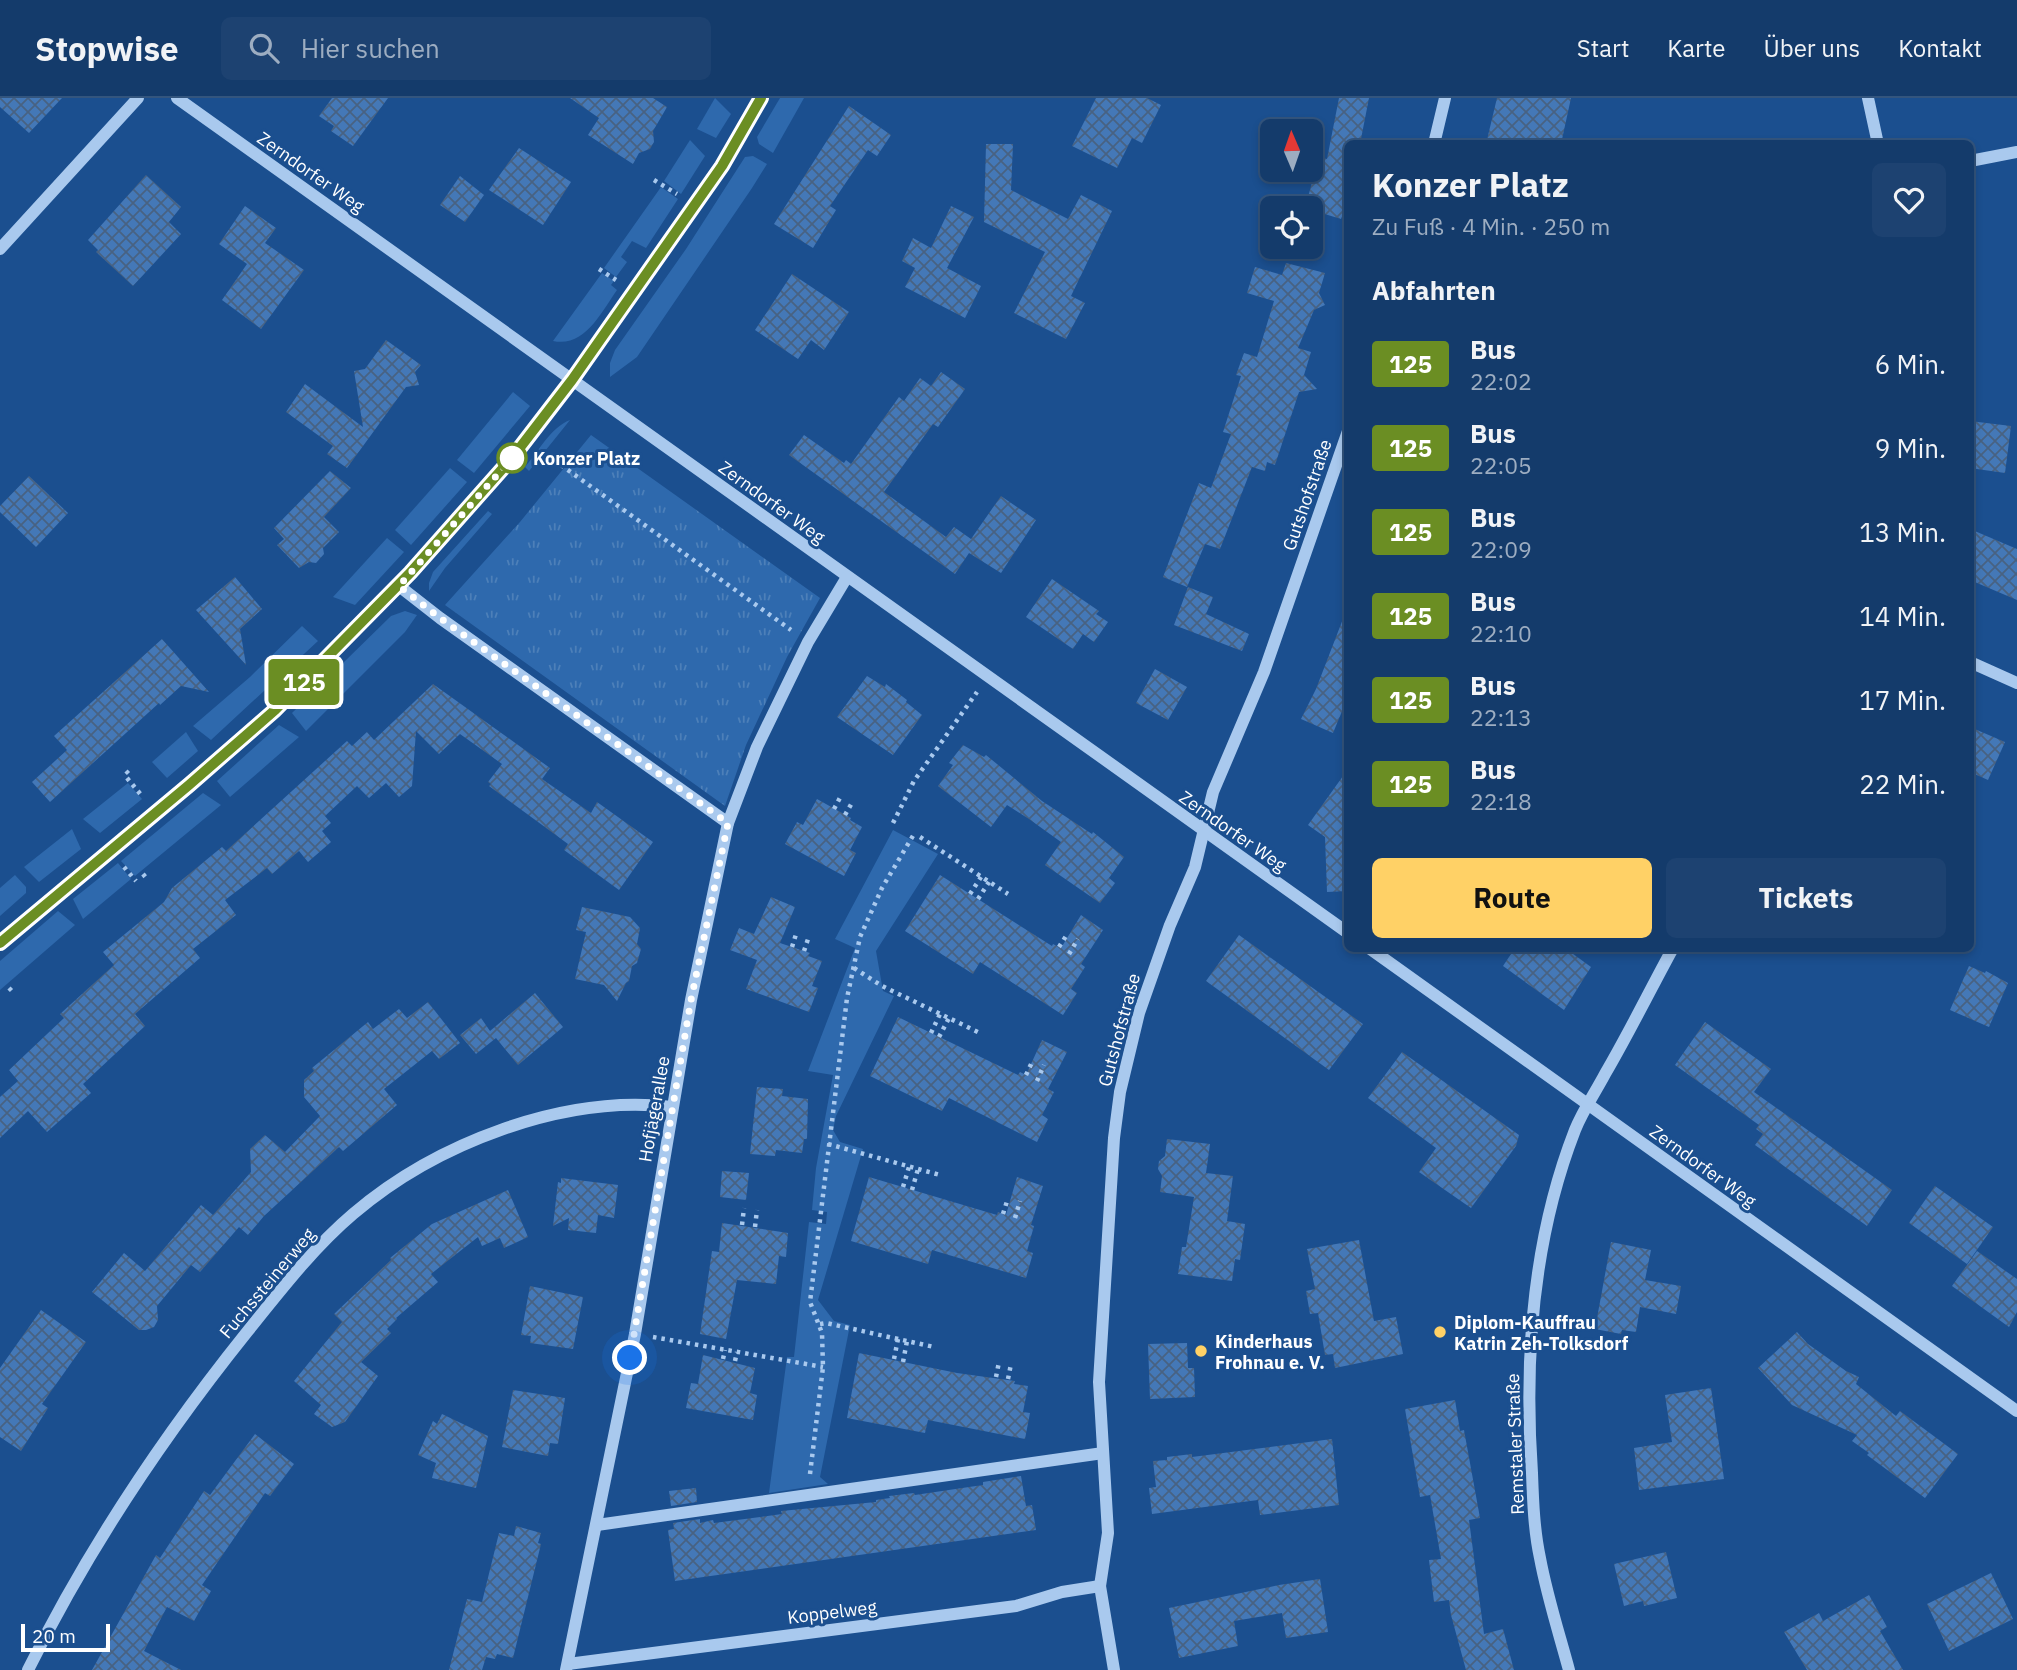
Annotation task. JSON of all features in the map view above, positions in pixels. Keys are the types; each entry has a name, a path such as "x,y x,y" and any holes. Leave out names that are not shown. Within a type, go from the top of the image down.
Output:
{"street":[{"path":"0,249 138,98"},
{"name":"Zerndorfer Weg","path":"177,98 1344,930"},
{"path":"0,943 275,710 399,586 512,458 572,380 722,166 761,98"},
{"path":"1435,140 1445,98"},
{"path":"1868,98 1877,140"},
{"path":"1974,160 2017,152"},
{"name":"Gutshofstraße","path":"1114,1670 1100,1586 1108,1533 1099,1382 1100,1332 1118,1102 1139,1013 1170,925 1195,867 1213,792 1264,671 1344,442"},
{"name":"Hofjägerallee","path":"567,1667 635,1334 672,1107 728,823 757,747 808,642 847,578"},
{"path":"399,586 728,823"},
{"path":"1974,664 2017,683"},
{"name":"Zerndorfer Weg","path":"1375,952 2017,1411"},
{"name":"Remstaler Straße","path":"1569,1670 1548,1592 1536,1533 1529,1425 1533,1312 1549,1221 1571,1142 1587,1103 1605,1076 1671,952"},
{"name":"Fuchssteinerweg","path":"28,1670 108,1523 170,1433 219,1366 300,1267 353,1214 399,1179 433,1159 514,1126 591,1109 650,1104 672,1107"},
{"path":"597,1525 1102,1453"},
{"name":"Koppelweg","path":"567,1667 1016,1606 1062,1592 1100,1586"}],"path":[{"path":"547,455 791,630"},
{"path":"893,823 914,781 988,677"},
{"path":"834,809 842,794"},
{"path":"845,815 853,801"},
{"path":"808,1495 823,1367 822,1333 810,1302 847,998 860,937 882,888 914,834"},
{"path":"920,837 1008,894"},
{"path":"970,894 981,877"},
{"path":"978,899 989,882"},
{"path":"792,947 797,931"},
{"path":"1059,947 1068,933"},
{"path":"804,951 809,936"},
{"path":"1069,954 1078,939"},
{"path":"854,968 882,986 980,1033"},
{"path":"9,988 14,993"},
{"path":"931,1033 940,1014"},
{"path":"939,1037 949,1017"},
{"path":"1026,1075 1033,1060"},
{"path":"1037,1081 1044,1065"},
{"path":"828,1144 940,1175"},
{"path":"903,1187 909,1167"},
{"path":"912,1189 918,1169"},
{"path":"1003,1214 1008,1198"},
{"path":"1015,1217 1020,1201"},
{"path":"743,1225 744,1208"},
{"path":"755,1227 757,1210"},
{"path":"820,1324 826,1323 934,1346"},
{"path":"635,1334 823,1367"},
{"path":"894,1359 898,1339"},
{"path":"903,1362 907,1341"},
{"path":"723,1359 724,1350"},
{"path":"735,1362 737,1352"},
{"path":"996,1377 999,1362"},
{"path":"1008,1380 1011,1364"}],"green space":[{"path":"715,98 731,114 716,138 697,129"},
{"path":"780,98 804,98 773,153 759,144 757,137"},
{"path":"690,140 705,156 681,194 664,181"},
{"path":"753,156 767,164 752,188 637,357 610,377 610,363 615,350 686,249 745,157"},
{"path":"661,187 678,199 646,248 632,241 621,257 627,262 616,277 604,268"},
{"path":"602,273 614,281 611,285 617,290 599,317 574,339 553,341"},
{"path":"513,392 530,406 474,473 457,460"},
{"path":"570,420 529,471 525,467 545,440"},
{"name":"Konzer Platz","path":"591,435 820,598 787,657 746,745 725,806 445,605 520,522"},
{"path":"450,468 467,482 411,545 395,530"},
{"path":"488,511 492,514 445,568 429,591 433,572"},
{"path":"387,538 404,552 355,605 333,597"},
{"path":"405,611 417,615 405,632 306,731 292,713 391,616"},
{"path":"302,626 318,641 211,740 193,726 250,677"},
{"path":"279,725 299,737 230,797 217,781"},
{"path":"186,732 198,751 167,778 152,762"},
{"path":"128,783 142,799 100,833 83,819"},
{"path":"203,793 221,805 135,876 121,861"},
{"path":"72,829 81,849 39,882 24,867"},
{"path":"893,830 938,854 876,951 883,991 894,996 836,1116 833,1130 840,1142 863,1149 818,1300 834,1321 850,1325 820,1477 828,1484 769,1493 787,1357 794,1357 809,1222 826,1224 827,1212 812,1210 816,1168 833,1075 808,1071 855,948 835,939"},
{"path":"118,863 131,879 83,919 73,899"},
{"path":"15,875 26,887 26,893 0,916 0,888"},
{"path":"58,911 75,925 0,990 0,961"}],"building":[{"path":"0,98 62,98 29,133 0,107"},
{"path":"332,98 388,98 353,146 331,131 334,126 319,116"},
{"path":"570,98 653,98 667,107 653,131 654,142 650,149 639,153 633,164 588,135 599,118"},
{"path":"1096,98 1147,98 1161,105 1142,143 1132,138 1117,168 1072,146"},
{"path":"1339,98 1369,98 1361,140 1344,140 1344,211 1341,219 1323,214 1323,196 1308,196 1312,182 1323,182 1323,158 1327,159"},
{"path":"1497,98 1571,98 1562,140 1487,140"},
{"path":"849,106 891,135 877,156 868,150 830,206 836,210 813,248 774,224"},
{"path":"986,144 1013,144 1011,190 1068,219 1081,195 1112,211 1071,296 1085,303 1066,339 1014,313 1045,252 984,222"},
{"path":"519,148 571,182 543,225 489,190"},
{"path":"146,175 181,207 169,222 181,234 133,286 96,252 98,250 88,240"},
{"path":"460,176 484,195 465,222 440,205"},
{"path":"245,206 276,228 265,243 304,270 261,329 222,300 247,264 219,244"},
{"path":"951,206 974,217 947,268 981,286 965,318 905,287 915,268 902,261 913,238 931,248"},
{"path":"1286,263 1325,273 1319,293 1325,305 1314,310 1298,348 1311,352 1304,375 1317,389 1299,392 1275,465 1267,462 1265,471 1252,467 1220,549 1205,544 1187,587 1163,577 1199,483 1211,488 1231,434 1223,432 1241,376 1236,375 1244,353 1257,357 1274,301 1247,293 1255,267 1282,275"},
{"path":"792,274 849,312 824,350 811,340 798,359 755,330"},
{"path":"386,340 421,365 415,372 419,385 406,387 347,468 327,454 333,446 286,412 305,384 363,427 354,371 365,369"},
{"path":"941,372 965,389 938,427 933,424 884,492 946,537 954,527 971,539 1001,496 1036,520 1001,573 969,553 955,574 789,455 804,435 844,463 846,460 851,464 899,397 904,401 920,378 931,386"},
{"path":"1974,421 2011,426 2005,473 1974,469"},
{"path":"330,471 351,488 324,517 339,532 323,548 324,554 316,563 309,562 299,568 277,545 284,539 274,528"},
{"path":"29,476 68,513 36,547 0,512 0,506"},
{"path":"1974,531 2017,549 2017,600 1974,582"},
{"path":"235,577 262,609 240,629 246,665 196,610"},
{"path":"1052,579 1099,611 1096,614 1108,622 1094,642 1083,634 1073,649 1026,617"},
{"path":"1188,587 1213,597 1206,614 1249,634 1242,651 1174,625"},
{"path":"1344,616 1344,707 1333,733 1301,719 1316,689"},
{"path":"162,639 209,692 181,686 50,802 32,782 67,750 54,736"},
{"path":"1155,669 1187,687 1168,720 1136,703"},
{"path":"867,676 885,687 886,684 922,715 893,755 837,717"},
{"path":"433,684 550,768 542,779 591,813 597,802 653,842 619,890 564,850 568,844 489,786 491,784 488,782 502,764 460,734 439,754 416,731 412,786 399,797 386,783 369,798 357,786 325,816 331,823 322,831 331,842 308,862 299,851 272,874 267,868 225,900 236,915 193,949 200,958 135,1014 145,1026 83,1084 91,1093 47,1132 28,1111 0,1138 0,1097 18,1081 9,1070 64,1018 60,1014 114,965 103,952 164,902 172,888 222,847 226,851 347,741 352,746 367,732 374,740"},
{"path":"1974,729 2005,742 1988,780 1974,774"},
{"path":"963,745 984,757 986,755 1042,801 1092,834 1093,832 1124,857 1109,878 1115,883 1100,903 1045,865 1061,842 1007,805 991,827 938,786 953,765 949,763"},
{"path":"1344,775 1344,891 1327,892 1325,837 1308,825"},
{"path":"817,799 862,827 850,850 856,853 844,876 785,844 797,822 803,825"},
{"path":"940,875 1052,946 1053,944 1061,948 1081,915 1103,930 1081,964 1085,967 1071,989 1077,993 1063,1015 980,962 973,974 905,931"},
{"path":"771,897 795,907 780,943 810,953 808,956 822,961 812,986 818,988 809,1012 746,989 757,960 730,950 739,928 754,934"},
{"path":"582,907 630,917 640,928 637,944 641,949 637,963 632,966 629,981 617,1001 604,985 575,979 586,932 576,930"},
{"path":"1239,935 1363,1024 1329,1070 1206,981"},
{"path":"1512,952 1570,952 1591,967 1564,1010 1503,966"},
{"path":"1969,966 1985,973 1986,971 2008,983 1989,1027 1950,1010"},
{"path":"535,993 563,1027 518,1065 496,1038 476,1054 460,1035 481,1018 490,1031"},
{"path":"428,1002 460,1043 439,1059 432,1051 384,1089 397,1105 343,1151 339,1147 264,1216 248,1235 239,1227 200,1272 191,1265 157,1306 158,1320 154,1327 139,1330 92,1292 124,1253 145,1271 201,1205 213,1215 251,1172 250,1149 265,1135 285,1152 320,1116 304,1097 304,1080 314,1071 312,1068 368,1022 373,1029 399,1009 407,1018"},
{"path":"898,1017 1018,1075 1020,1072 1026,1075 1042,1040 1067,1052 1048,1089 1054,1092 1042,1115 1048,1119 1037,1142 949,1098 942,1111 870,1076"},
{"path":"1705,1022 1771,1069 1754,1092 1892,1190 1867,1226 1755,1145 1763,1134 1756,1129 1759,1125 1675,1065"},
{"path":"1402,1052 1519,1135 1516,1146 1471,1208 1419,1172 1436,1148 1368,1098"},
{"path":"757,1087 783,1089 782,1096 808,1099 807,1139 804,1139 802,1153 776,1150 775,1156 750,1154"},
{"path":"1167,1139 1210,1144 1206,1173 1233,1176 1227,1221 1245,1224 1240,1260 1235,1259 1232,1281 1178,1274 1182,1247 1186,1247 1194,1197 1160,1192 1162,1176 1158,1169 1159,1161 1165,1156"},
{"path":"722,1171 749,1173 746,1200 720,1197"},
{"path":"869,1177 997,1215 998,1212 1006,1215 1017,1177 1043,1186 1031,1225 1034,1226 1027,1251 1033,1253 1026,1278 932,1250 928,1264 851,1241"},
{"path":"561,1178 618,1185 614,1218 598,1215 596,1233 568,1230 569,1218 553,1226 558,1182 561,1183"},
{"path":"1935,1186 1993,1227 1967,1264 1909,1223"},
{"path":"508,1190 528,1237 504,1248 500,1238 482,1246 478,1237 431,1274 438,1282 396,1318 387,1329 391,1333 361,1362 378,1376 345,1422 332,1427 314,1414 321,1405 294,1381 342,1322 334,1314 391,1260 390,1258 432,1224"},
{"path":"722,1223 788,1233 786,1257 779,1256 776,1284 737,1280 726,1339 700,1334 712,1251 719,1252"},
{"path":"1359,1240 1374,1321 1396,1317 1403,1354 1335,1368 1333,1354 1325,1355 1318,1313 1310,1314 1306,1291 1315,1289 1307,1249"},
{"path":"1611,1242 1651,1250 1645,1280 1681,1286 1676,1314 1640,1307 1636,1332 1622,1330 1621,1334 1595,1329"},
{"path":"1977,1251 2017,1279 2017,1312 2009,1327 1952,1286"},
{"path":"530,1286 583,1297 573,1349 530,1343 531,1336 521,1335"},
{"path":"41,1310 86,1342 42,1404 48,1408 21,1451 0,1437 0,1368"},
{"path":"1797,1332 1808,1344 1859,1377 1856,1384 1896,1416 1900,1411 1958,1454 1925,1498 1867,1455 1869,1453 1852,1441 1857,1435 1792,1405 1758,1368"},
{"path":"1187,1343 1188,1368 1194,1368 1195,1397 1150,1399 1148,1344"},
{"path":"859,1353 957,1373 1015,1381 1014,1384 1028,1386 1023,1412 1030,1413 1025,1439 928,1420 925,1433 847,1418"},
{"path":"703,1355 755,1368 750,1393 757,1395 753,1420 686,1408 691,1383 698,1384"},
{"path":"1711,1388 1724,1479 1639,1490 1634,1448 1672,1442 1665,1395"},
{"path":"513,1390 565,1398 558,1444 550,1443 548,1456 502,1447"},
{"path":"1455,1400 1460,1431 1464,1430 1480,1518 1469,1520 1484,1634 1503,1629 1514,1670 1466,1670 1449,1600 1434,1602 1429,1560 1441,1559 1430,1495 1420,1497 1405,1409"},
{"path":"442,1414 488,1436 476,1488 432,1478 436,1463 418,1455 433,1421 437,1424"},
{"path":"255,1434 294,1464 270,1496 265,1493 202,1585 211,1591 194,1621 167,1607 144,1651 181,1670 92,1670 156,1555 160,1558 204,1491 210,1495"},
{"path":"1332,1439 1339,1505 1260,1515 1258,1500 1152,1514 1149,1488 1156,1487 1153,1461 1167,1460 1167,1457 1192,1454 1192,1457"},
{"path":"1021,1476 1026,1506 1032,1505 1036,1530 675,1581 668,1530 674,1529 673,1523 700,1519 700,1523 713,1520 714,1523 782,1514 781,1511 876,1502 890,1498 889,1496 983,1485 983,1482"},
{"path":"696,1488 697,1502 671,1506 669,1491"},
{"path":"516,1526 541,1533 538,1543 541,1544 513,1658 497,1654 495,1659 486,1657 482,1670 449,1670 467,1599 482,1602 499,1533 514,1536"},
{"path":"1666,1552 1677,1598 1644,1606 1643,1601 1624,1606 1614,1564"},
{"path":"1991,1573 2013,1619 1949,1651 1927,1604"},
{"path":"1320,1579 1328,1632 1286,1638 1282,1613 1234,1621 1238,1646 1179,1658 1169,1608"},
{"path":"1869,1595 1887,1627 1880,1631 1903,1670 1807,1670 1784,1632 1819,1613 1823,1621"}],"bus line":[{"name":"125","path":"0,943 275,710 399,586 512,458 572,380 722,166 761,98"}],"place":[{"name":"Konzer Platz","path":"512,458"},
{"name":"Diplom-Kauffrau Katrin Zeh-Tolksdorf","path":"1440,1332"},
{"name":"Kinderhaus Frohnau e. V.","path":"1201,1351"}],"route":[{"path":"512,458 399,586 728,823 691,1000 630,1358"}]}
